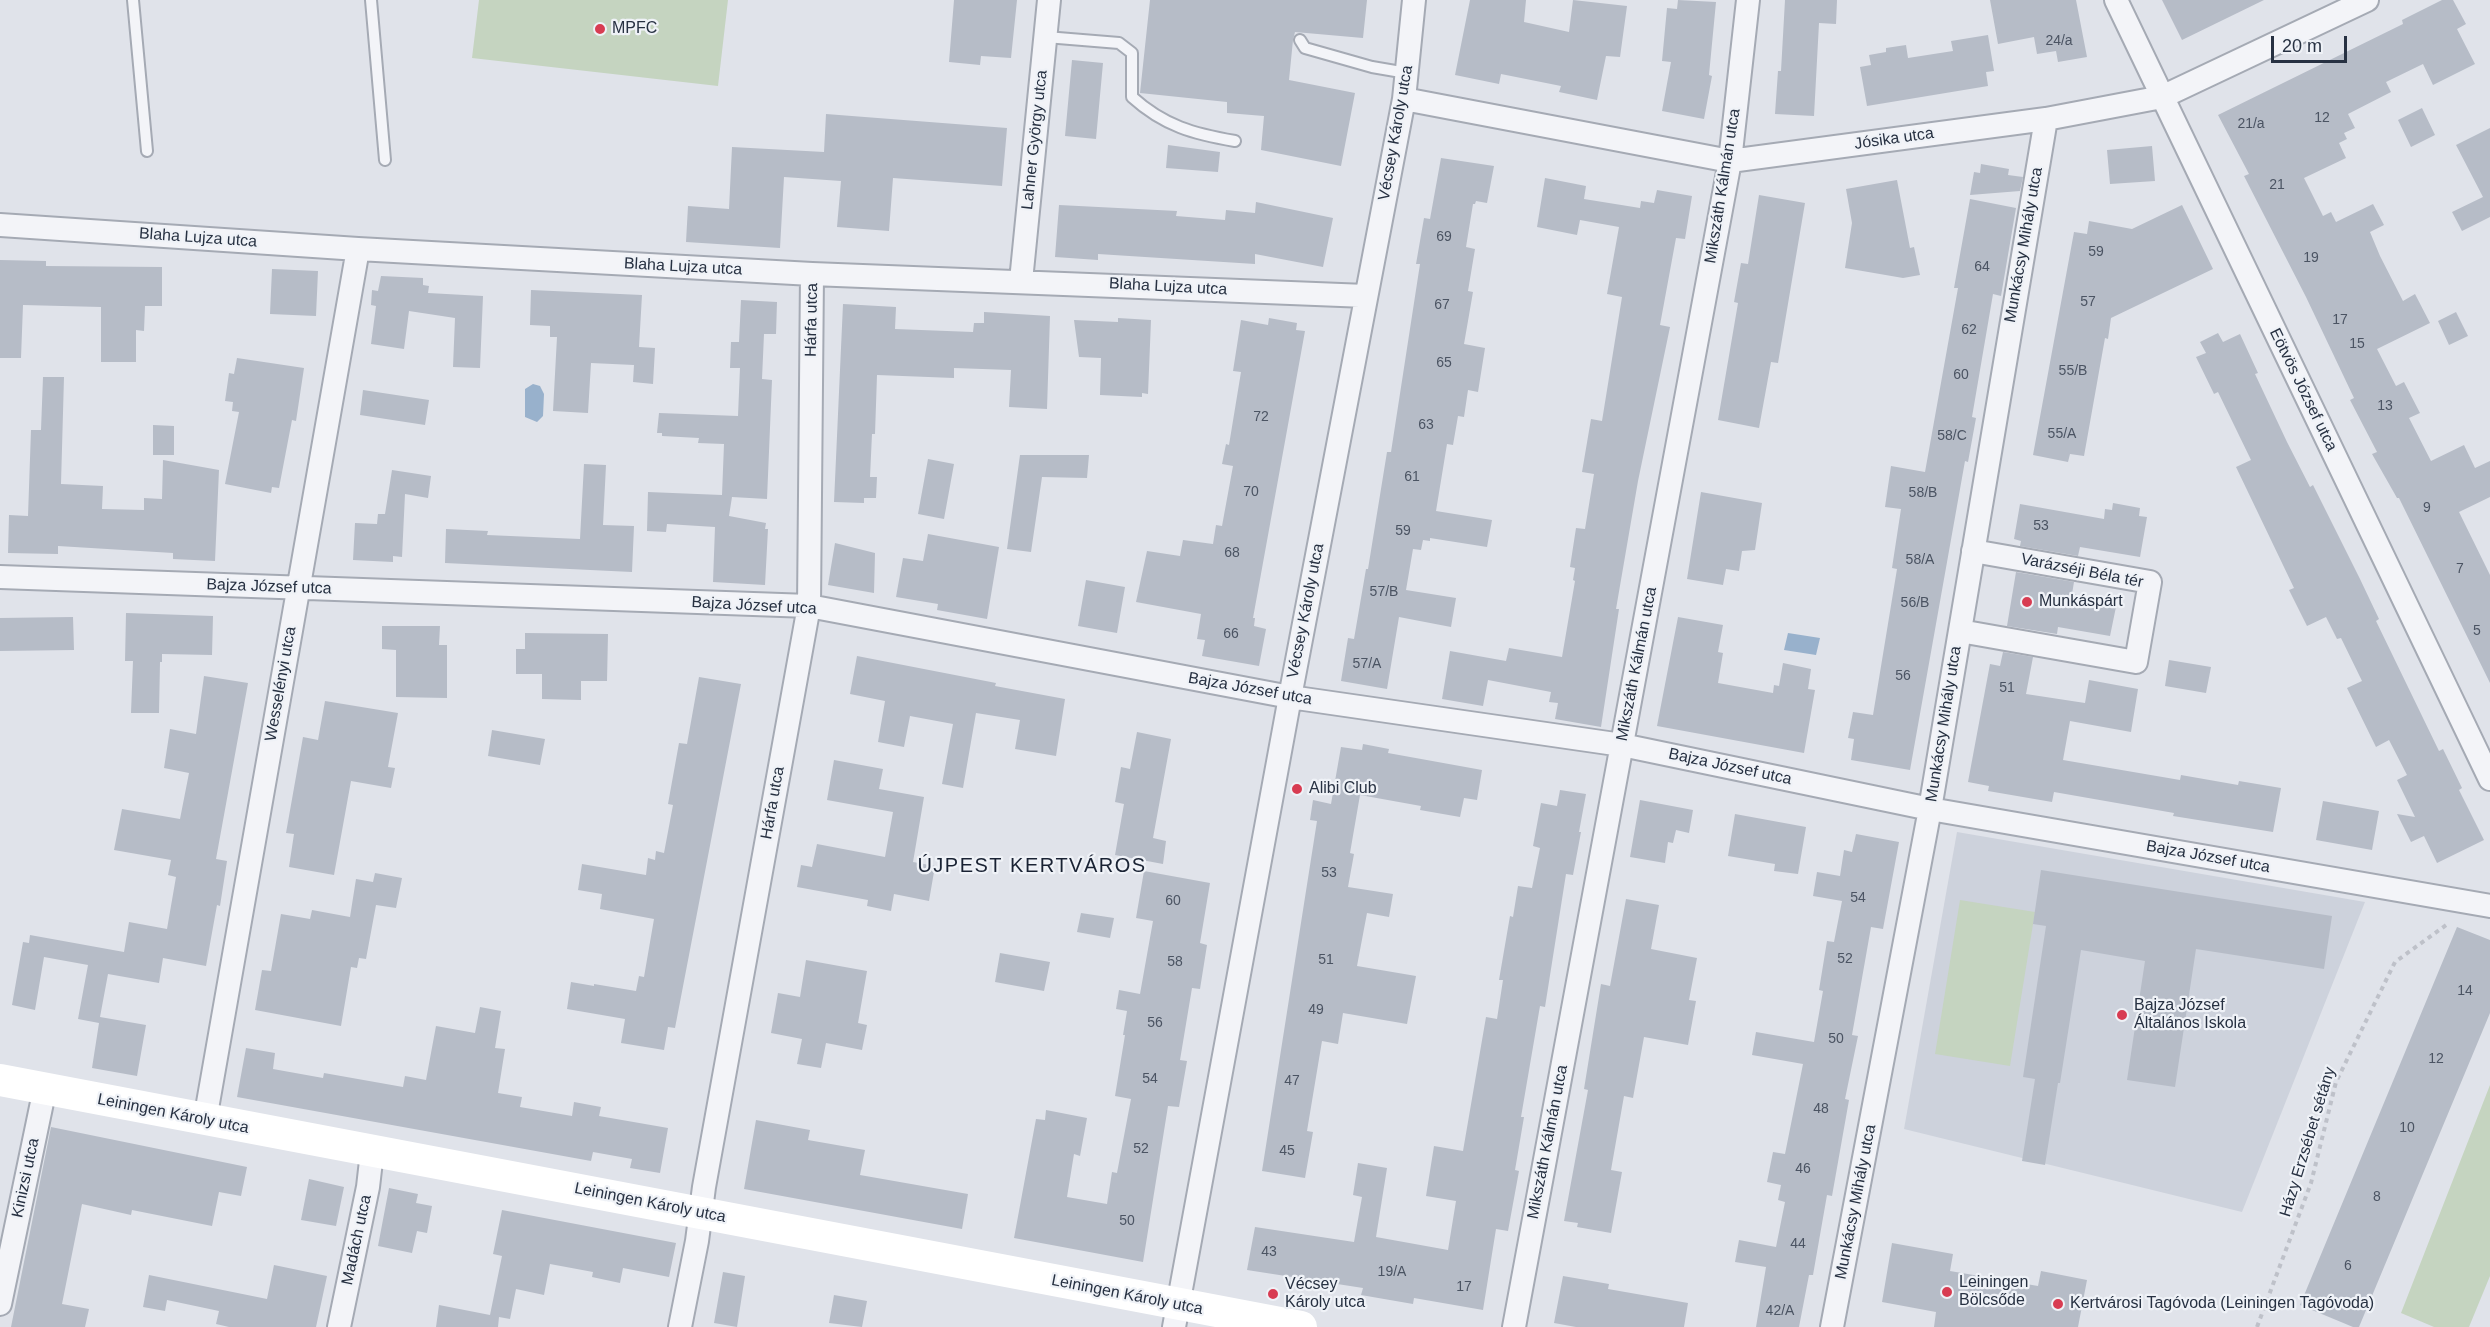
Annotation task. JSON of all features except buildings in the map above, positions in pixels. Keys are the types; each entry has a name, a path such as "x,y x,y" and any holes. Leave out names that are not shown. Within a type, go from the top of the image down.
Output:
{"street":[{"name":"Lahner György utca","path":"1020,281 1049,0"},
{"name":"Vécsey Károly utca","path":"1176,1316 1290,697 1404,99 1414,0"},
{"name":"Mikszáth Kálmán utca","path":"1514,1327 1730,161 1748,0"},
{"name":"Eötvös József utca","path":"2116,0 2490,779"},
{"name":"Jósika utca","path":"1404,99 1730,161 2046,119 2163,97 2367,0"},
{"name":"Munkácsy Mihály utca","path":"1832,1327 1930,809 2046,119"},
{"name":"Blaha Lujza utca","path":"0,225 358,249 812,274 1366,296"},
{"name":"Wesselényi utca","path":"205,1120 358,249"},
{"name":"Hárfa utca","path":"680,1327 698,1241 700,1212 809,606 812,274"},
{"name":"Varázséji Béla tér","path":"1960,631 2136,662 2150,582 1973,551"},
{"name":"Bajza József utca","path":"0,577 809,606 1290,697 1622,745 1930,809 2483,904"},
{"name":"Leiningen Károly utca","path":"0,1080 372,1152 700,1212 1176,1316 1300,1327"},
{"name":"Kinizsi utca","path":"0,1304 45,1088"},
{"name":"Madách utca","path":"339,1327 368,1187 372,1152"}],"lane":[{"path":"133,0 147,151"},
{"path":"371,0 385,160"},
{"path":"1046,37 1119,43 1132,53 1132,97 1153,115 1200,135 1235,141"},
{"path":"1300,40 1305,48 1407,73"}],"path":[{"name":"Házy Erzsébet sétány","path":"2257,1327 2311,1183 2336,1082 2395,962 2483,904"}],"shaded area":[{"name":"Bajza József Általános Iskola","path":"1957,832 2365,902 2242,1212 1904,1129"}],"green space":[{"name":"MPFC","path":"479,0 728,0 718,86 472,58"},
{"path":"1960,900 2035,912 2010,1066 1935,1054"},
{"path":"2490,1085 2490,1276 2469,1327 2434,1327 2401,1313"}],"water":[{"path":"533,384 540,386 544,394 543,416 537,422 525,417 525,389"},
{"path":"1788,633 1820,638 1816,655 1784,650"}],"place":[{"name":"MPFC","path":"600,29"},
{"name":"Munkáspárt","path":"2027,602"},
{"name":"Alibi Club","path":"1297,789"},
{"name":"Bajza József Általános Iskola","path":"2122,1015"},
{"name":"Leiningen Bölcsőde","path":"1947,1292"},
{"name":"Vécsey Károly utca","path":"1273,1294"},
{"name":"Kertvárosi Tagóvoda (Leiningen Tagóvoda)","path":"2058,1304"}],"district":[{"name":"ÚJPEST KERTVÁROS","path":"1032,866"}]}
